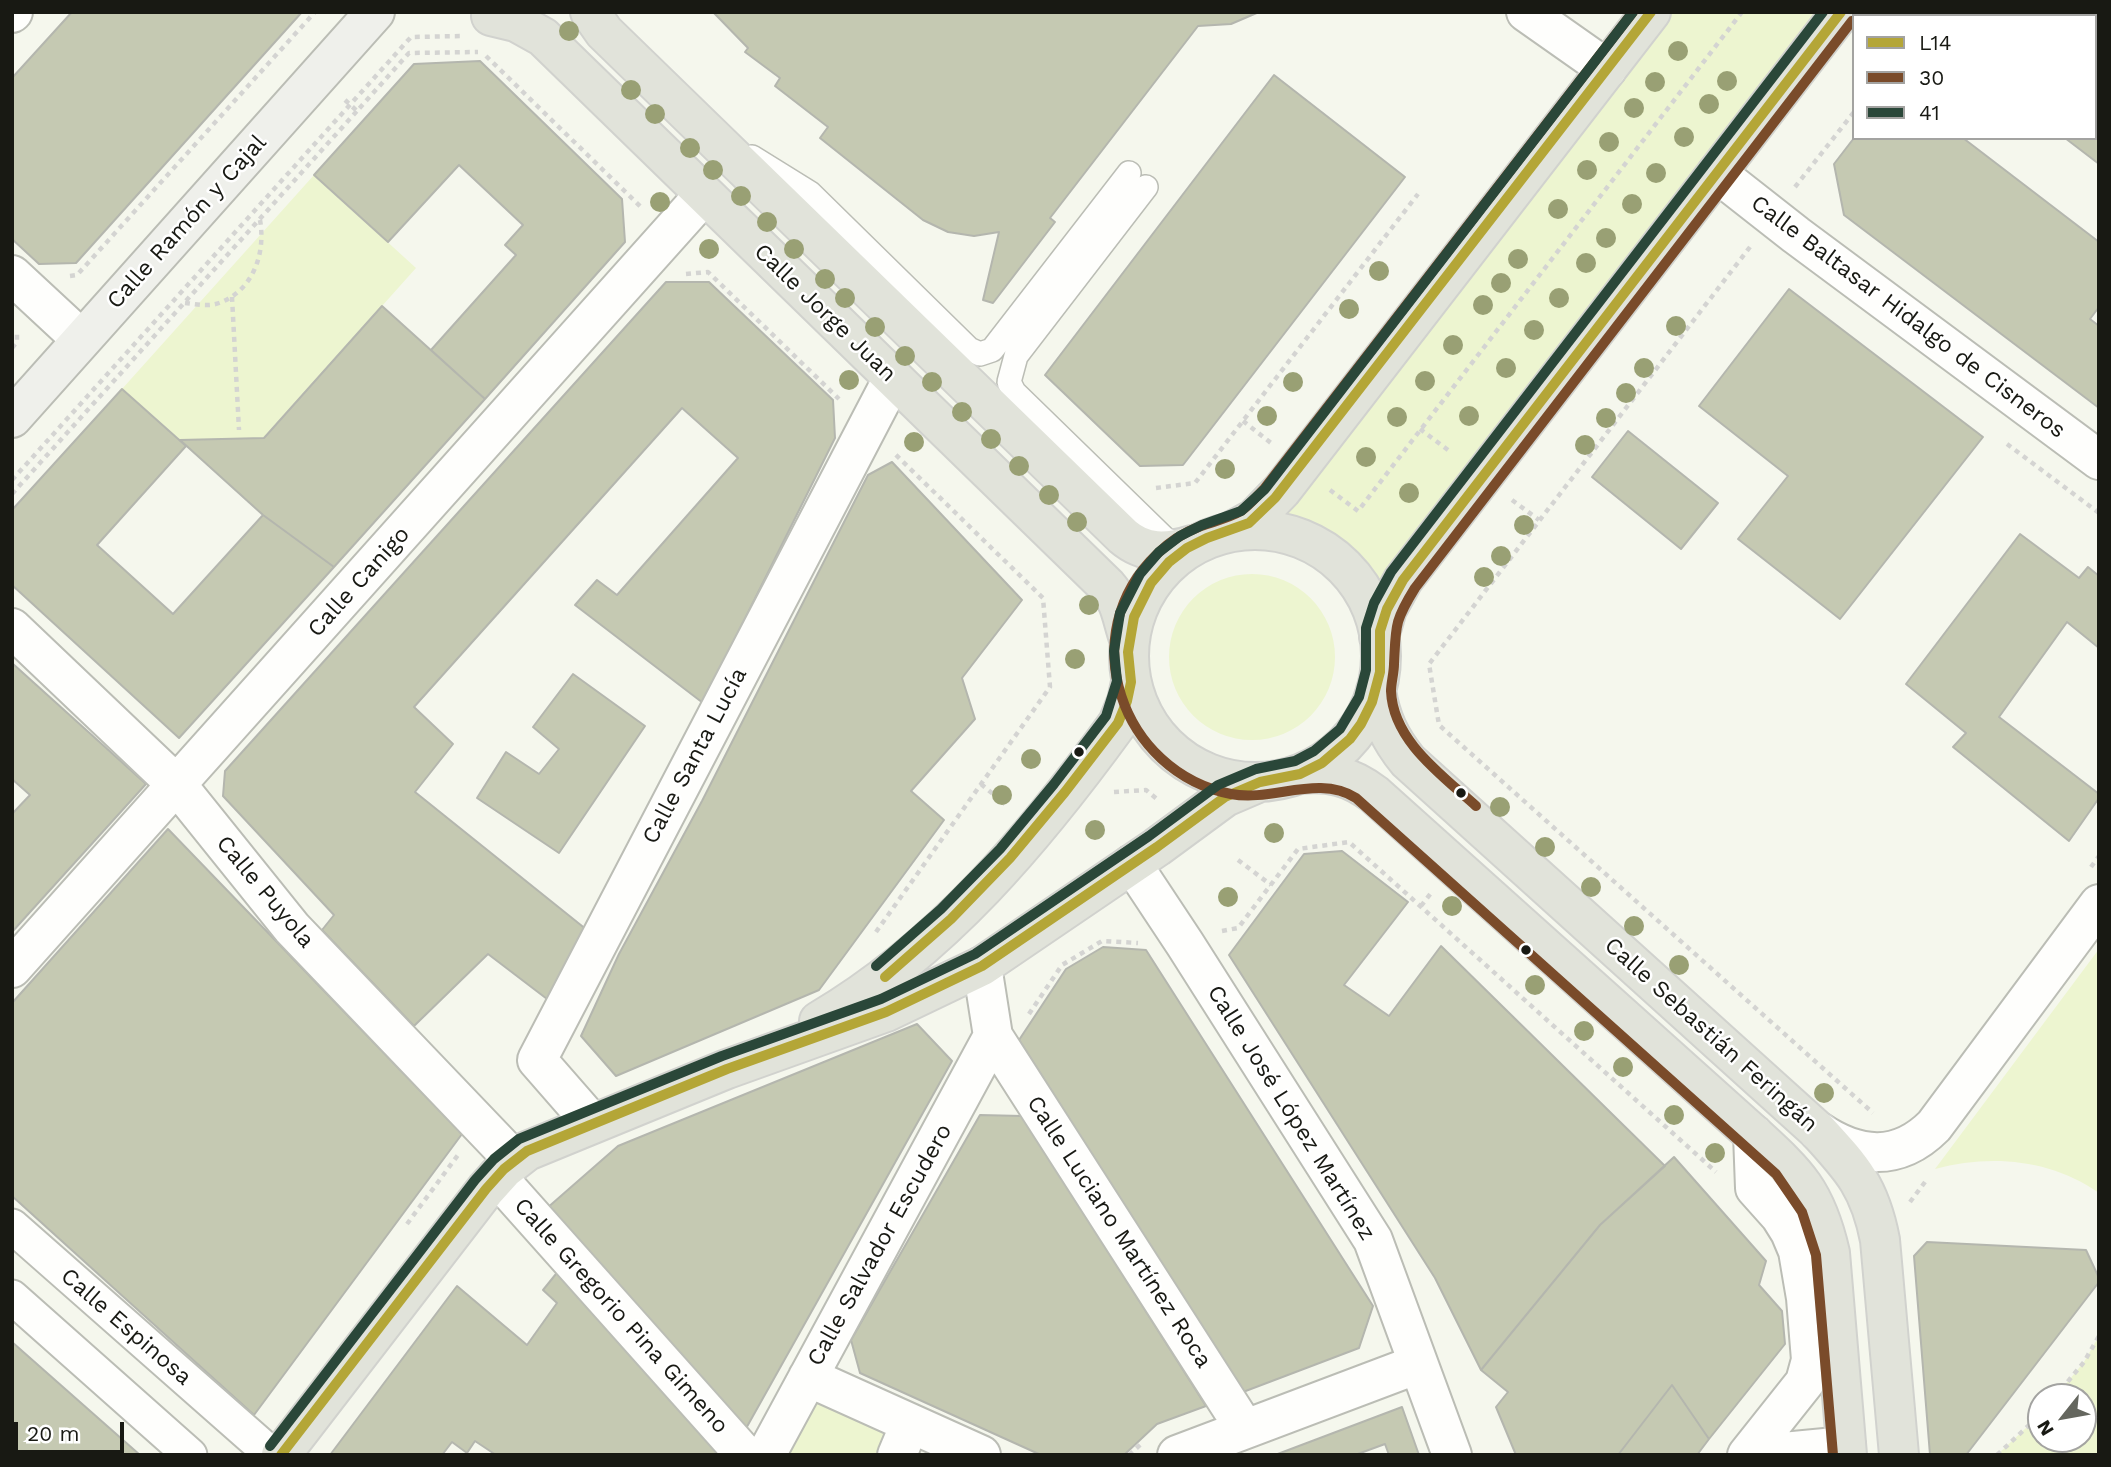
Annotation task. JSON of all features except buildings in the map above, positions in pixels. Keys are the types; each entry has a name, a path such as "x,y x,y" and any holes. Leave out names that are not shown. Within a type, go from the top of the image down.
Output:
{"main road":[{"name":"Calle Jorge Juan","path":"590,12 604,32 1130,541 1154,551 1189,546"},
{"path":"1234,530 1254,519 1282,490 1650,12"},
{"path":"1379,637 1387,609 1403,580 1841,12"},
{"name":"Calle Ramón y Cajal","path":"12,418 374,17"},
{"name":"Calle Jorge Juan","path":"490,19 516,22 543,37 1107,586 1116,597 1123,613 1129,639"},
{"path":"1234,530 1282,532 1305,540 1331,555 1353,576 1363,591 1374,613 1379,637 1381,666 1376,690 1361,724 1346,744 1322,763 1300,774 1277,780 1235,781 1212,775 1180,757 1150,726 1141,711 1131,682 1128,663 1129,639 1137,607 1151,583 1169,562 1189,546 1234,530"},
{"path":"982,966 985,920 991,897 1004,871 1118,723 1131,682"},
{"name":"Calle Sebastián Feringán","path":"1376,690 1385,728 1408,761 1818,1131 1857,1176 1875,1213 1884,1264 1899,1455"},
{"name":"Calle Sebastián Feringán","path":"1300,774 1323,773 1345,777 1374,794 1753,1134 1801,1181 1814,1200 1823,1225 1832,1277 1846,1450"},
{"path":"281,1455 505,1169 527,1151 727,1069 886,1012 982,966 1225,797 1260,782"},
{"path":"727,1069 822,1019 884,977 937,934 1018,851"}],"street":[{"path":"1526,12 1606,69"},
{"name":"Calle Baltasar Hidalgo de Cisneros","path":"1717,173 1796,235 2099,460"},
{"name":"Calle Canigo","path":"12,968 704,195"},
{"path":"21,283 81,339"},
{"name":"Calle Santa Lucía","path":"592,1123 537,1060 893,378"},
{"name":"Calle Puyola","path":"12,628 177,785 292,928 505,1169"},
{"name":"Calle José López Martínez","path":"1132,864 1373,1241 1452,1455"},
{"path":"1818,1131 1838,1143 1864,1152 1885,1152 1908,1145 1934,1126 2099,904"},
{"path":"982,966 993,1036"},
{"name":"Calle Salvador Escudero","path":"766,1455 993,1036"},
{"name":"Calle Luciano Martínez Roca","path":"993,1036 1245,1429"},
{"name":"Calle Sebastián Feringán","path":"1749,1455 1805,1382 1811,1360 1806,1297 1798,1251 1780,1216 1755,1188 1753,1134"},
{"name":"Calle Gregorio Pina Gimeno","path":"505,1169 745,1455"},
{"name":"Calle Espinosa","path":"12,1226 272,1455"},
{"path":"12,1297 190,1455"},
{"path":"1177,1455 1418,1364"},
{"path":"808,1377 903,1439 981,1455"},
{"path":"1749,1455 1846,1450"}],"lane":[{"path":"701,125 810,193 970,349 980,354 992,350 1137,180 1016,356 1009,382 1017,395 1165,539 1189,546"}],"path":[{"path":"12,348 17,342 21,283 78,275 315,12"},
{"path":"1324,486 1357,511 1742,12"},
{"path":"12,480 411,37 490,19"},
{"path":"285,45 357,111"},
{"path":"12,494 409,53 482,52 647,212 650,255 670,276 708,272 851,411 861,439 870,447 894,453 1044,598 1050,687 874,934"},
{"path":"1795,188 1852,115"},
{"path":"1148,489 1195,483 1418,194"},
{"path":"184,303 218,304 245,286 258,260 262,232 260,220"},
{"path":"1749,247 1429,664 1439,724 1908,1145"},
{"path":"232,297 239,430"},
{"path":"1243,422 1266,440"},
{"path":"981,785 1005,804"},
{"path":"1110,792 1146,790 1161,802"},
{"path":"1218,932 1238,928 1298,849 1349,842 1716,1172"},
{"path":"1238,860 1271,885"},
{"path":"1028,1017 1062,965 1101,941 1150,944"},
{"path":"2067,1383 2084,1362 2099,1336"},
{"path":"1997,1455 2027,1427"}],"green space":[{"path":"1651,12 1841,12 1374,613 1356,582 1333,557 1305,540 1270,530"},
{"path":"314,175 416,268 264,438 180,440 122,389"},
{"path":"1252,574 1284,580 1311,598 1329,625 1335,657 1329,689 1311,716 1284,734 1252,740 1220,734 1193,716 1175,689 1169,657 1175,625 1193,598 1220,580"},
{"path":"2099,949 2099,1193 2061,1173 2020,1163 1977,1162 1935,1169"},
{"path":"2099,1336 2099,1455 1997,1455 2027,1427 2027,1453 2097,1453 2097,1383 2067,1383 2084,1362"},
{"path":"811,1393 888,1428 876,1455 783,1455"}],"transit line":[{"name":"30","path":"1633,12 1264,489 1241,511 1189,531 1157,554 1132,586 1118,622 1114,659 1121,696 1137,729 1161,758 1193,781 1231,794 1263,795 1326,788 1356,798 1776,1174 1802,1212 1816,1255 1833,1455"},
{"name":"41","path":"876,966 941,909 1000,849 1106,716 1117,681 1114,651 1120,613 1140,574 1159,552 1180,536 1241,511 1265,489 1633,12"},
{"name":"L14","path":"885,977 951,919 1010,858 1118,723 1131,682 1128,652 1134,617 1151,583 1169,562 1187,548 1249,523 1275,498 1651,12"},
{"name":"41","path":"270,1446 475,1180 494,1159 519,1139 722,1056 881,999 975,954 1149,836 1218,785 1256,769 1295,761 1314,751 1340,729 1359,697 1366,670 1366,628 1374,603 1391,572 1823,12"},
{"name":"L14","path":"281,1455 486,1189 504,1169 527,1151 727,1069 886,1012 982,966 1157,847 1225,797 1260,782 1300,774 1322,763 1350,739 1372,702 1380,672 1380,631 1387,609 1403,580 1841,12"},
{"name":"30","path":"1476,806 1422,756 1400,726 1391,691 1397,624 1403,609 1415,588 1852,21"}]}
